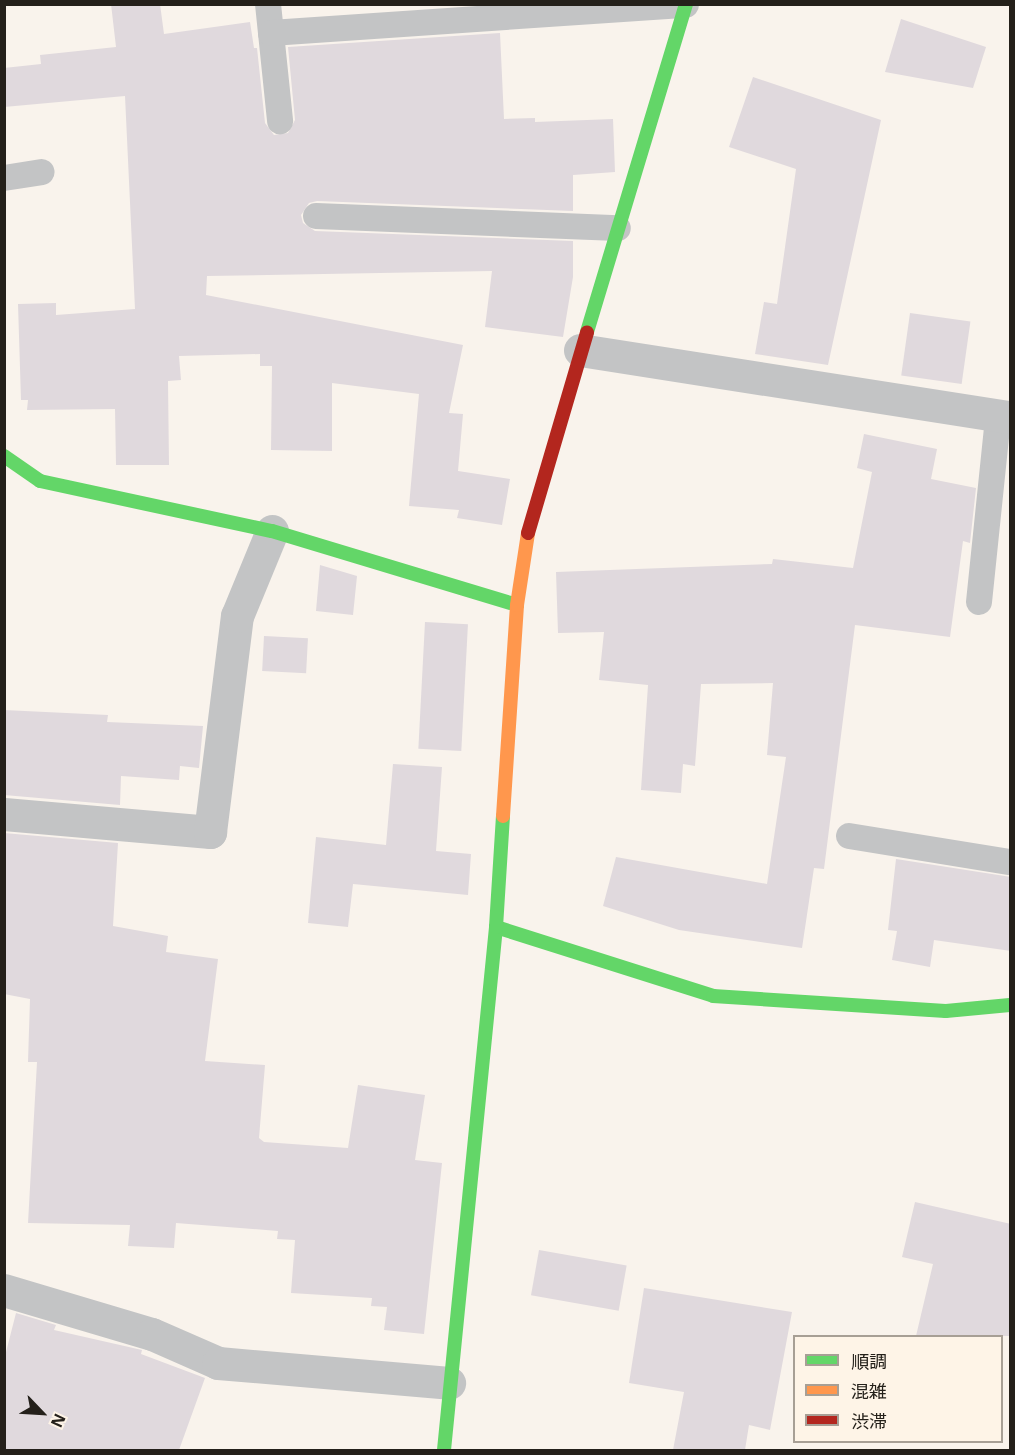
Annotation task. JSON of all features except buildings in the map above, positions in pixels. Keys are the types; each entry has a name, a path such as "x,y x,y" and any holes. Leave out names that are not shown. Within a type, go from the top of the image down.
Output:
{"street":[{"path":"444,1450 496,927 517,604 530,521 686,5"},
{"path":"580,350 1004,417"},
{"path":"4,456 40,481 272,531 517,604"},
{"path":"4,814 210,832 237,616 272,531"},
{"path":"496,927 713,996 946,1011 1011,1005"},
{"path":"4,1290 152,1334 218,1363 449,1383"}],"lane":[{"path":"268,4 280,121"},
{"path":"271,33 686,5"},
{"path":"4,178 42,172"},
{"path":"316,216 618,228"},
{"path":"979,602 1004,417"},
{"path":"849,836 1011,862"}],"traffic: fast":[{"path":"587,332 686,4"},
{"path":"4,456 40,481 272,531 517,605"},
{"path":"444,1450 496,927 503,816"},
{"path":"496,927 713,996 946,1011 1010,1005"}],"traffic: slow":[{"path":"503,816 517,605 528,533"}],"traffic: jam":[{"path":"528,533 587,332"}]}
